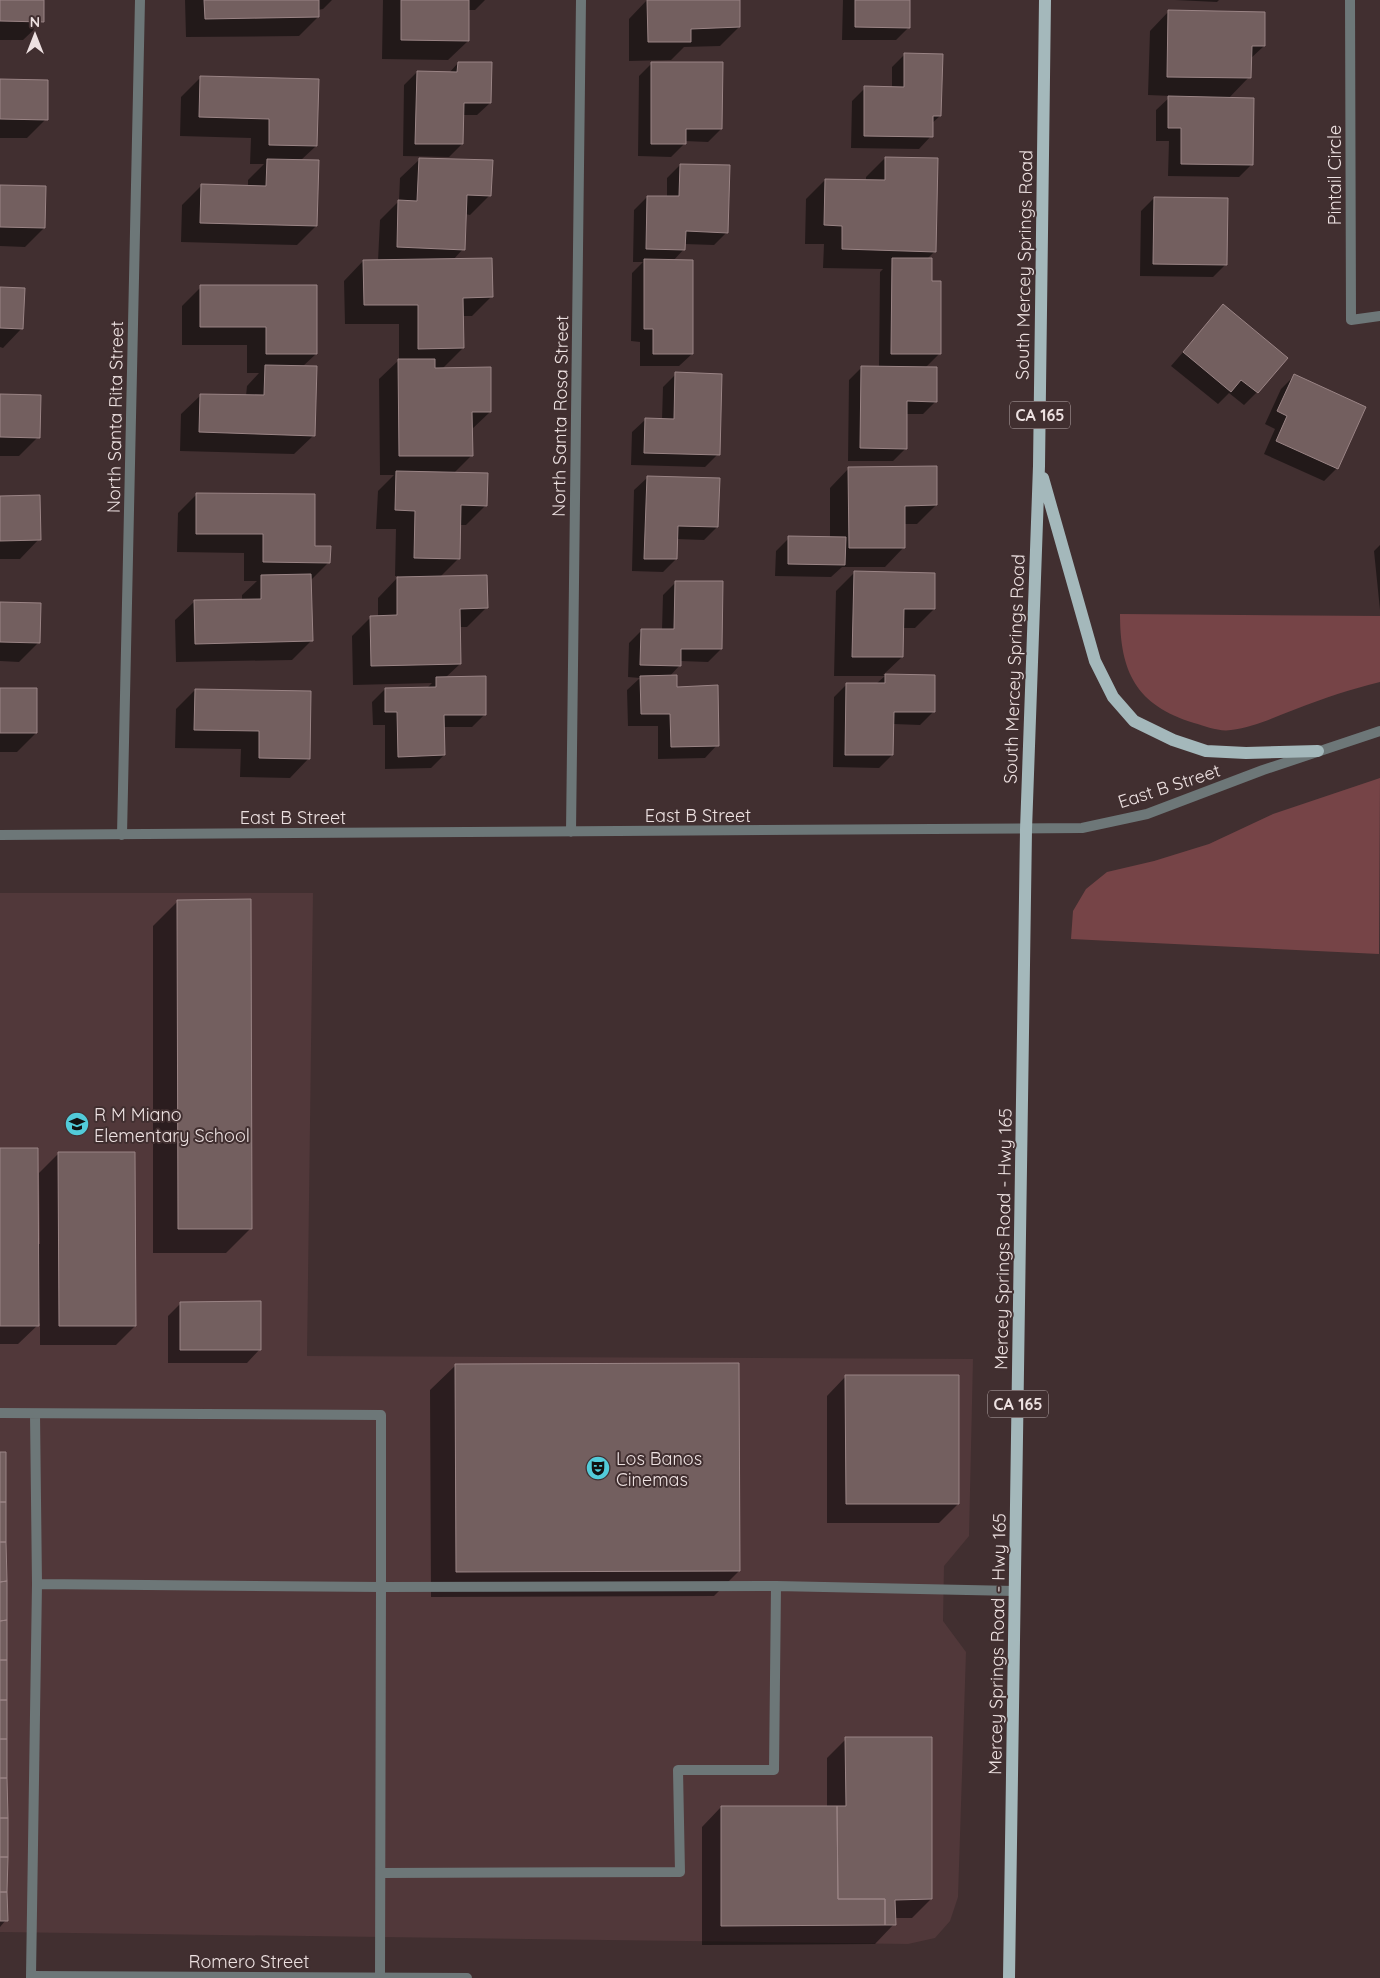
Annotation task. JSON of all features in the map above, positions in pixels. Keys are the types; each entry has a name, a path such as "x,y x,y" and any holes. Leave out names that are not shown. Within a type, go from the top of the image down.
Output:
{"main road":[{"name":"South Mercey Springs Road","path":"1026,830 1039,466 1045,0"},
{"path":"1039,466 1095,661 1113,697 1134,721 1172,740 1206,751 1246,753 1318,751"},
{"name":"Mercey Springs Road - Hwy 165","path":"1009,1978 1026,830"}],"street":[{"name":"North Santa Rita Street","path":"122,834 140,0"},
{"name":"North Santa Rosa Street","path":"571,832 581,0"},
{"name":"Pintail Circle","path":"1350,0 1351,320 1380,316"},
{"name":"East B Street","path":"0,835 1026,830 1082,828 1147,814 1318,751 1380,731"},
{"path":"0,1413 381,1415 380,1978"},
{"path":"31,1977 37,1584 35,1414"},
{"path":"37,1584 381,1587 776,1586 1015,1591"},
{"path":"380,1873 680,1872 678,1770 774,1770 776,1586"},
{"name":"Romero Street","path":"31,1977 468,1978"}],"shaded area":[{"path":"1120,614 1380,616 1380,682 1327,697 1248,727 1226,730 1212,728 1174,716 1158,707 1135,684 1123,653"},
{"path":"1380,778 1379,954 1071,939 1073,911 1086,889 1107,872 1154,861 1209,844 1273,814"},
{"path":"0,893 313,893 307,1356 973,1359 969,1536 944,1566 943,1621 966,1652 958,1897 950,1921 935,1938 908,1944 0,1932"}],"building":[{"path":"0,0 44,0 44,22 0,21"},
{"path":"204,0 319,0 319,17 205,19"},
{"path":"401,0 469,0 469,41 401,40"},
{"path":"647,0 740,0 740,27 691,29 691,42 648,42"},
{"path":"855,0 910,0 910,28 855,27"},
{"path":"1168,10 1265,12 1265,46 1252,46 1251,78 1167,77"},
{"path":"904,53 943,54 941,116 933,116 933,137 864,136 864,86 904,87"},
{"path":"458,62 492,62 491,103 464,103 463,144 415,144 417,71 457,72"},
{"path":"651,62 723,62 722,129 686,129 686,144 651,144"},
{"path":"200,76 319,79 317,146 269,145 269,119 199,117"},
{"path":"0,79 48,80 48,120 0,119"},
{"path":"1168,96 1254,98 1253,165 1181,164 1181,128 1168,128"},
{"path":"885,157 938,158 936,252 842,249 842,226 824,225 825,179 885,180"},
{"path":"419,158 493,160 491,196 467,195 465,250 397,247 398,200 417,201"},
{"path":"267,159 319,160 317,226 200,223 201,184 266,186"},
{"path":"680,164 730,165 728,233 686,231 685,250 646,249 647,196 679,196"},
{"path":"0,185 46,186 45,228 0,227"},
{"path":"1154,197 1228,198 1227,265 1153,264"},
{"path":"492,258 493,297 463,298 464,348 418,349 418,305 364,305 363,260"},
{"path":"892,258 932,258 932,281 941,281 941,354 891,354"},
{"path":"644,259 693,260 693,354 653,354 653,329 644,329"},
{"path":"200,285 317,285 317,354 266,354 266,327 200,327"},
{"path":"0,287 25,288 23,329 0,328"},
{"path":"1223,304 1288,358 1258,393 1241,380 1231,392 1183,352"},
{"path":"398,359 435,359 435,368 491,367 491,412 472,412 473,456 399,456"},
{"path":"265,365 317,366 315,436 199,432 200,394 264,395"},
{"path":"861,366 937,367 937,402 907,401 907,449 860,448"},
{"path":"675,372 722,374 720,455 644,453 645,418 674,419"},
{"path":"1294,374 1366,407 1338,469 1276,441 1287,416 1277,411"},
{"path":"0,394 41,395 40,438 0,437"},
{"path":"937,466 937,505 905,506 905,548 849,548 848,467"},
{"path":"396,471 488,473 487,506 461,505 460,559 414,558 415,511 395,510"},
{"path":"647,476 720,478 718,527 678,526 677,559 644,559"},
{"path":"196,493 315,494 315,546 331,546 330,563 263,562 263,534 196,534"},
{"path":"40,495 41,540 0,541 0,496"},
{"path":"788,536 846,537 845,565 788,564"},
{"path":"854,571 935,573 935,609 904,609 903,657 852,657"},
{"path":"311,574 313,641 195,644 194,600 261,599 261,575"},
{"path":"487,575 488,608 460,609 461,664 371,666 370,616 397,615 397,577"},
{"path":"675,581 723,581 722,649 681,649 681,666 640,665 641,629 674,629"},
{"path":"0,602 41,603 40,643 0,642"},
{"path":"885,674 935,675 935,712 894,712 893,755 845,755 846,683 885,683"},
{"path":"677,675 677,687 718,685 719,746 671,747 670,714 641,714 640,676"},
{"path":"486,676 486,715 444,715 445,755 398,757 397,712 385,712 385,688 436,687 436,677"},
{"path":"0,688 37,688 37,733 0,733"},
{"path":"195,689 311,691 310,759 259,758 259,731 194,730"},
{"path":"251,899 252,1229 178,1229 177,900"},
{"path":"0,1148 38,1148 39,1326 0,1326"},
{"path":"58,1152 135,1152 136,1326 59,1326"},
{"path":"261,1301 261,1350 180,1350 180,1302"},
{"name":"Los Banos Cinemas","path":"739,1363 740,1571 456,1572 455,1364"},
{"path":"845,1375 959,1375 959,1504 846,1504"},
{"path":"0,1452 6,1452 6,1502 0,1502"},
{"path":"0,1502 6,1502 6,1542 0,1542"},
{"path":"0,1542 6,1542 7,1581 0,1582"},
{"path":"7,1581 7,1620 0,1621 0,1582"},
{"path":"7,1620 7,1660 0,1660 0,1621"},
{"path":"0,1660 7,1660 7,1700 0,1700"},
{"path":"0,1700 7,1700 7,1739 0,1739"},
{"path":"845,1737 932,1737 932,1899 895,1900 896,1925 885,1925 885,1899 838,1899 837,1806 846,1806"},
{"path":"0,1739 7,1739 7,1778 0,1778"},
{"path":"0,1778 7,1778 8,1818 0,1818"},
{"path":"721,1806 837,1806 838,1899 885,1899 885,1925 721,1926"},
{"path":"0,1818 8,1818 8,1857 0,1857"},
{"path":"0,1857 8,1857 7,1892 0,1892"},
{"path":"0,1892 7,1892 8,1921 0,1921"}],"place":[{"name":"R M Miano Elementary School","path":"77,1124"},
{"name":"Los Banos Cinemas","path":"598,1468"}]}
